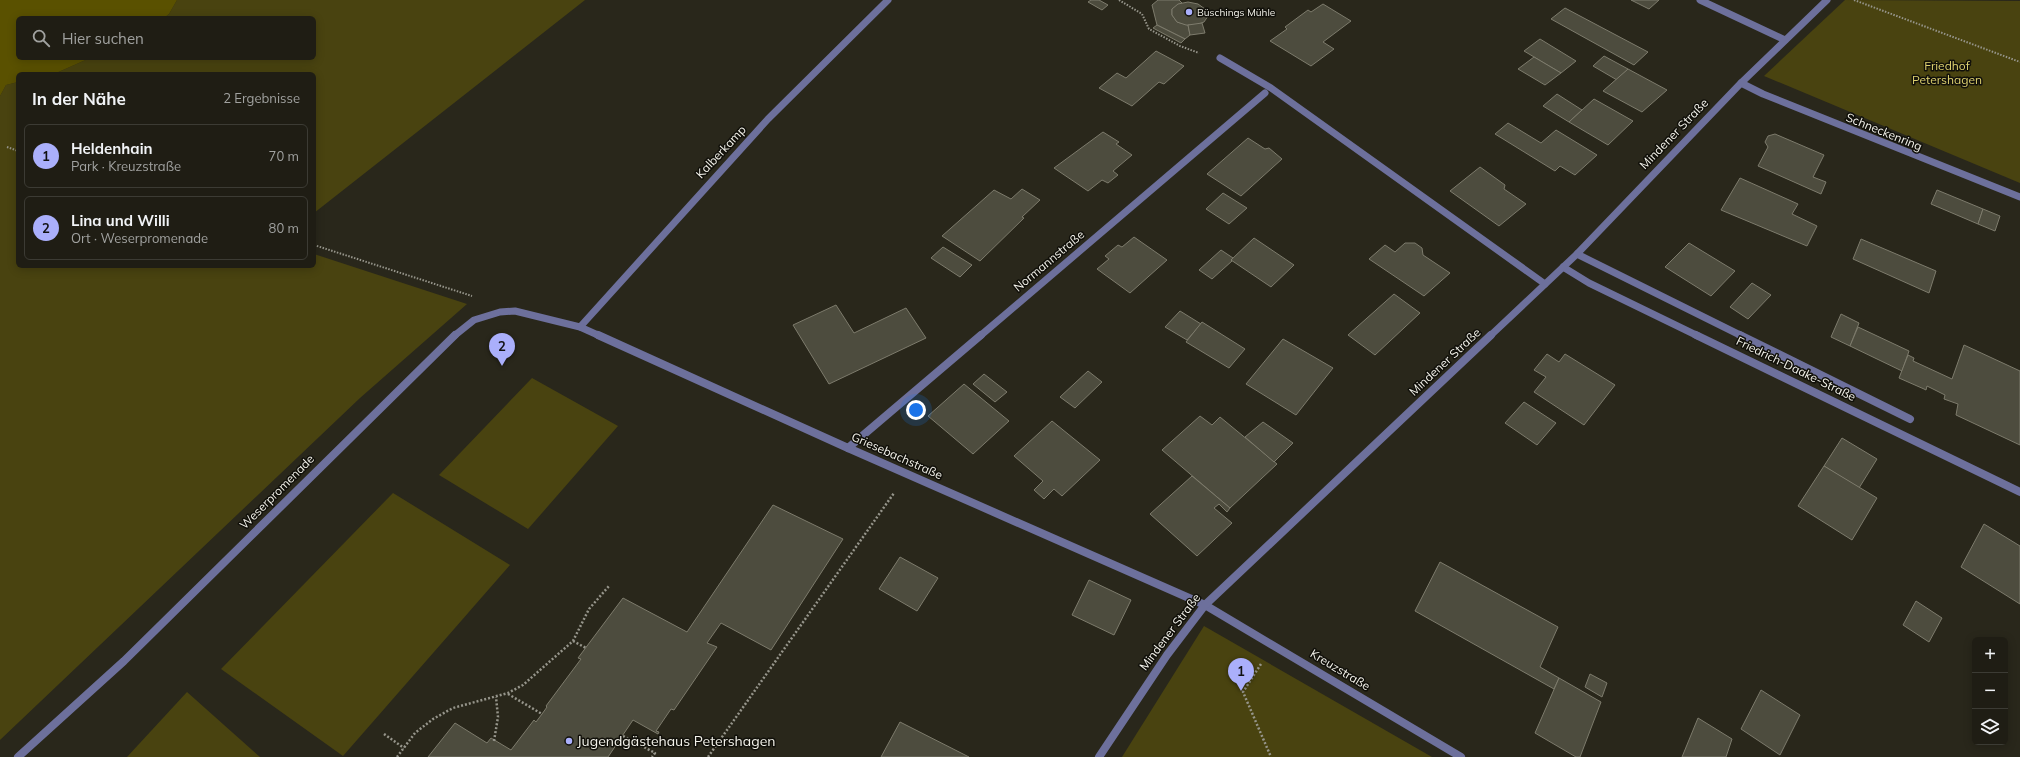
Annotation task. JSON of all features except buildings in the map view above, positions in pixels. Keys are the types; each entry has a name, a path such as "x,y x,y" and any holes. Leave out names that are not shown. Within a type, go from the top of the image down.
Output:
{"street":[{"name":"Kalberkamp","path":"580,327 718,170 834,50 888,0"},
{"path":"1700,0 1785,40"},
{"name":"Mindener Straße","path":"1099,757 1167,655 1205,605 1578,254 1741,83 1827,0"},
{"path":"1220,58 1270,88 1511,262 1546,284"},
{"name":"Schneckenring","path":"1741,83 1763,94 1844,128 2020,197"},
{"name":"Normannstraße","path":"848,448 1265,93"},
{"path":"1578,254 1910,419"},
{"name":"Friedrich-Daake-Straße","path":"1563,267 1589,283 2020,492"},
{"name":"Weserpromenade","path":"18,757 124,661 445,344 474,320 500,312 516,311 580,327"},
{"name":"Griesebachstraße","path":"580,327 848,448 1205,605"},
{"name":"Kreuzstraße","path":"1205,605 1461,757"}],"path":[{"path":"1119,0 1146,17 1149,29 1180,46 1208,57 1220,58"},
{"path":"1854,0 2020,62"},
{"path":"7,147 16,150"},
{"path":"316,246 489,301 500,312"},
{"path":"708,757 907,474"},
{"path":"397,757 415,733 433,719 453,708 496,697 508,693 523,685 572,641 588,609 609,586"},
{"path":"572,641 586,648"},
{"path":"1271,757 1243,692 1274,645"},
{"path":"508,693 542,714"},
{"path":"494,741 498,717 496,697"},
{"path":"384,734 404,748"},
{"path":"623,736 655,753 652,757"}],"green space":[{"path":"177,0 585,0 316,211 316,72 58,72 86,60 316,60 316,16 166,16"},
{"name":"Friedhof Petershagen","path":"1845,0 2020,1 2020,183 1764,76"},
{"path":"16,82 16,268 316,268 316,255 467,304 360,398 0,740 0,96 6,85"},
{"path":"532,378 618,426 528,529 439,475"},
{"path":"393,493 510,565 343,756 221,669"},
{"path":"1204,626 1432,757 1122,757"},
{"path":"187,692 260,757 127,757"}],"shaded area":[{"path":"0,0 177,0 166,16 16,16 16,60 86,60 58,72 16,72 16,82 6,85 0,96"}],"place":[{"name":"Büschings Mühle","path":"1189,12"},
{"name":"Lina und Willi","path":"502,366"},
{"name":"Heldenhain","path":"1241,691"},
{"name":"Jugendgästehaus Petershagen","path":"569,741"}]}
